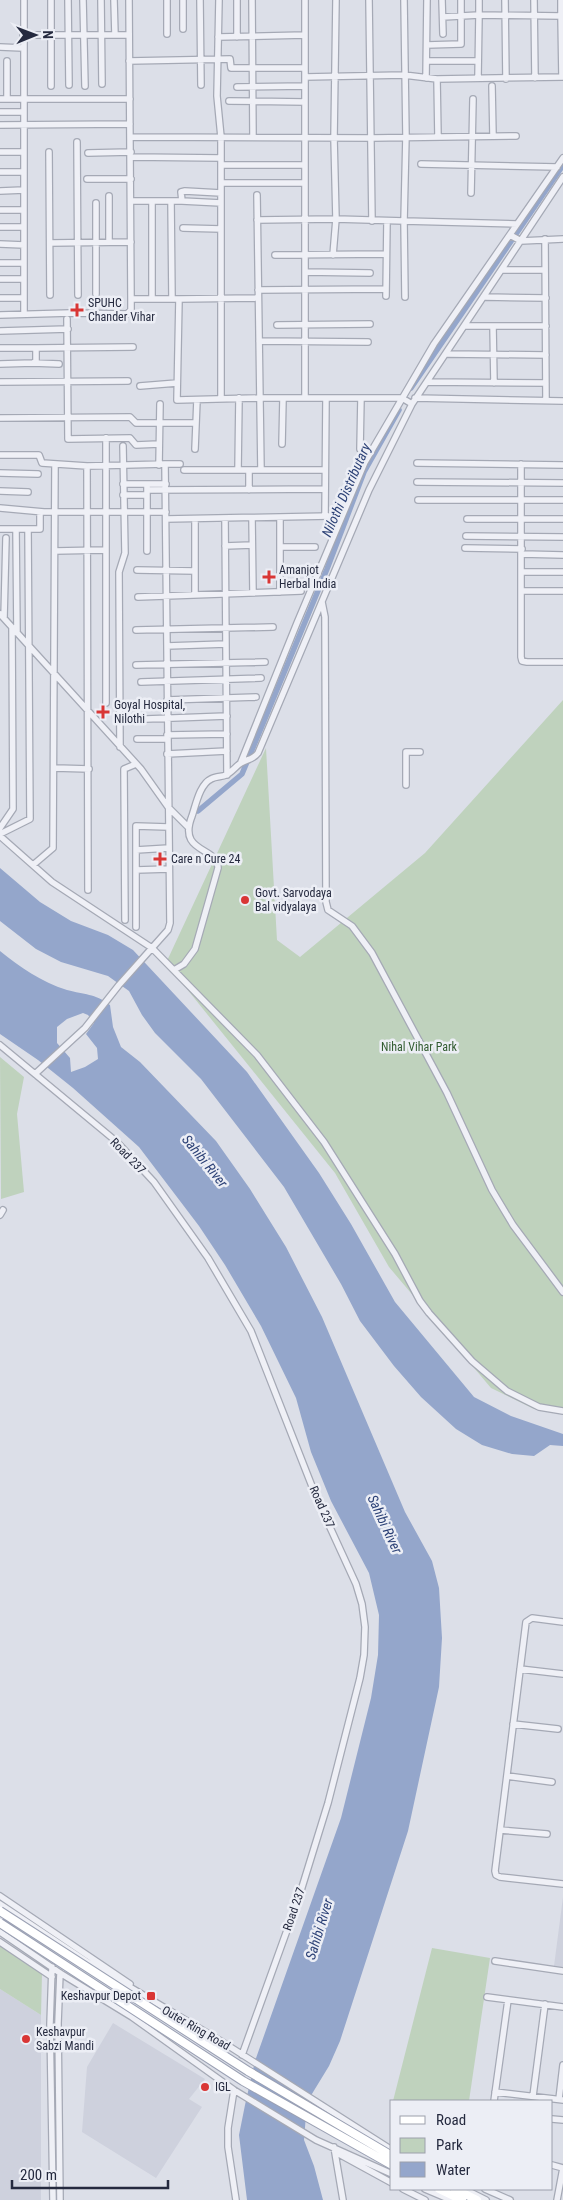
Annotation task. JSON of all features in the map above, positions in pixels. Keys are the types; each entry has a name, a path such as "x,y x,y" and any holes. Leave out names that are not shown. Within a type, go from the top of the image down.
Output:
{"main road":[{"name":"Outer Ring Road","path":"0,1911 248,2071 390,2155"},
{"name":"Outer Ring Road","path":"0,1924 243,2081 390,2164"},
{"path":"441,2190 462,2200"},
{"path":"457,2190 477,2200"}],"street":[{"path":"24,0 24,314"},
{"path":"51,0 51,86"},
{"path":"68,0 68,85"},
{"path":"83,0 85,86"},
{"path":"101,0 102,84"},
{"path":"114,0 115,35"},
{"path":"0,315 127,314 131,310 130,0"},
{"path":"167,0 167,34"},
{"path":"183,0 183,29"},
{"path":"200,0 201,85"},
{"path":"219,0 217,96 221,136 221,399"},
{"path":"237,0 237,37"},
{"path":"252,0 253,137"},
{"path":"305,0 305,398"},
{"path":"333,255 336,219 334,138 336,0"},
{"path":"369,0 372,221"},
{"path":"404,0 406,136 405,296"},
{"path":"426,78 427,0"},
{"path":"442,0 443,34"},
{"path":"426,45 461,44 461,0"},
{"path":"478,77 479,0"},
{"path":"505,0 506,79"},
{"path":"534,0 535,78"},
{"path":"305,77 404,74 437,79 562,77 561,0"},
{"path":"443,17 562,16"},
{"path":"24,35 129,35"},
{"path":"218,37 305,36"},
{"path":"0,48 23,48"},
{"path":"130,61 230,59 231,68 305,68"},
{"path":"7,61 3,99 130,99"},
{"path":"427,61 478,61"},
{"path":"437,79 438,136"},
{"path":"237,87 305,86"},
{"path":"492,86 493,136"},
{"path":"471,193 473,100"},
{"path":"229,101 305,102"},
{"path":"0,112 23,112"},
{"path":"0,124 130,124"},
{"path":"131,137 372,138 406,136 516,136"},
{"path":"77,142 78,295"},
{"path":"0,152 23,152"},
{"path":"49,152 50,295"},
{"path":"88,153 304,165"},
{"path":"174,970 184,964 195,949 218,868 214,858 191,841 188,827 203,787 212,778 227,775 243,762 252,759 261,747 369,490 434,344 515,238 549,188 563,158"},
{"path":"421,164 557,168"},
{"path":"0,172 24,172"},
{"path":"243,762 300,615 365,462 408,400 426,382 447,354 485,297 502,270 515,238 517,224 549,188 563,177"},
{"path":"87,179 131,179"},
{"path":"221,183 304,182"},
{"path":"549,188 563,186"},
{"path":"0,191 24,190"},
{"path":"182,201 181,192 185,191 221,193"},
{"path":"258,195 261,470"},
{"path":"109,196 109,242"},
{"path":"131,201 221,203"},
{"path":"152,201 152,299"},
{"path":"170,201 175,299 177,400 361,398 563,401"},
{"path":"96,203 96,294"},
{"path":"0,210 24,210"},
{"path":"257,220 336,219 517,224"},
{"path":"258,290 386,293 387,221"},
{"path":"0,227 24,227"},
{"path":"183,228 221,229"},
{"path":"515,238 563,239"},
{"path":"545,239 546,400"},
{"path":"50,243 131,242"},
{"path":"0,244 24,244"},
{"path":"275,255 386,254"},
{"path":"0,263 24,263"},
{"path":"502,270 545,270"},
{"path":"305,272 370,272"},
{"path":"0,279 24,279"},
{"path":"485,297 546,298"},
{"path":"0,298 24,298"},
{"path":"131,299 258,298"},
{"path":"67,319 68,439 130,438 136,445 159,444"},
{"path":"277,325 370,324"},
{"path":"465,326 546,326"},
{"path":"493,326 494,383"},
{"path":"0,331 68,328"},
{"path":"259,341 368,342"},
{"path":"0,348 132,347"},
{"path":"33,363 36,361 36,348"},
{"path":"447,354 546,355"},
{"path":"0,364 59,364"},
{"path":"0,382 128,381"},
{"path":"426,382 546,383"},
{"path":"140,386 177,383"},
{"path":"238,470 239,398"},
{"path":"360,449 361,398"},
{"path":"282,399 282,444"},
{"path":"0,508 40,512 147,512 195,519 327,516 325,489 326,399"},
{"path":"195,449 197,400"},
{"path":"35,1074 84,1028 145,954 168,930 170,923 167,628 165,596 166,487 159,444 160,404"},
{"path":"0,418 130,417 136,423 196,423"},
{"path":"106,438 106,703"},
{"path":"120,747 119,572 125,553 123,446"},
{"path":"0,455 39,455 40,463 87,466 180,464"},
{"path":"417,463 563,465"},
{"path":"33,866 53,848 56,675 55,464"},
{"path":"521,464 522,661 563,662"},
{"path":"87,466 88,890"},
{"path":"184,470 325,470"},
{"path":"249,470 249,490"},
{"path":"0,473 38,474"},
{"path":"417,482 563,483"},
{"path":"123,484 147,489"},
{"path":"123,495 147,489 166,487 249,490 325,489"},
{"path":"147,489 147,551"},
{"path":"0,491 28,492"},
{"path":"418,500 563,500"},
{"path":"0,529 40,528 40,512"},
{"path":"280,517 280,592"},
{"path":"224,518 227,775"},
{"path":"252,518 253,593"},
{"path":"466,519 563,518"},
{"path":"195,519 195,594"},
{"path":"28,528 30,819 0,835 33,866 62,889 152,948 257,1055 324,1142 395,1254 420,1301 472,1361 507,1391 539,1407 563,1411"},
{"path":"16,529 17,633"},
{"path":"466,536 563,537"},
{"path":"6,538 3,563 2,616 136,764 168,807 188,827"},
{"path":"225,546 252,545"},
{"path":"280,547 315,547"},
{"path":"466,548 563,555"},
{"path":"55,551 105,550"},
{"path":"3,563 16,563"},
{"path":"137,570 195,570"},
{"path":"522,572 563,572"},
{"path":"138,597 300,591"},
{"path":"522,591 563,591"},
{"path":"322,602 325,617 326,902 328,910 352,926 372,953 447,1093 492,1190 512,1225 563,1292"},
{"path":"136,630 273,627"},
{"path":"0,828 13,809 12,628"},
{"path":"167,646 226,644"},
{"path":"136,665 265,662"},
{"path":"141,682 226,681 261,678"},
{"path":"167,700 256,697"},
{"path":"146,719 167,716 226,716"},
{"path":"137,739 227,734"},
{"path":"167,754 227,751"},
{"path":"406,785 406,752 420,752"},
{"path":"125,920 124,769 136,764"},
{"path":"55,768 89,769"},
{"path":"136,927 136,826 168,827"},
{"path":"136,850 169,848"},
{"path":"136,870 169,869"},
{"name":"Road 237","path":"0,1045 117,1142 154,1182 185,1223 252,1331 317,1499 356,1584 362,1604 365,1628 364,1655 360,1678 328,1803 299,1897 242,2055"},
{"path":"563,1622 528,1619 526,1622 495,1871 496,1875 563,1884"},
{"path":"520,1669 563,1674"},
{"path":"513,1724 558,1729"},
{"path":"506,1776 552,1782"},
{"path":"500,1830 548,1834"},
{"path":"0,1896 157,2003 161,2008"},
{"name":"Outer Ring Road","path":"0,1904 161,2008 252,2061 390,2149"},
{"path":"0,1924 10,1911"},
{"name":"Outer Ring Road","path":"0,1932 165,2040 240,2094 316,2140 390,2173"},
{"path":"0,1942 52,1977"},
{"path":"495,1961 563,1971"},
{"path":"52,1967 50,2024 53,2200"},
{"path":"60,1973 58,2023 60,2200"},
{"path":"101,1998 114,1978"},
{"path":"487,1997 563,2007"},
{"path":"494,2100 508,2000"},
{"path":"533,2096 545,2004"},
{"path":"50,2024 58,2023"},
{"path":"495,2092 561,2100 563,2065"},
{"path":"234,2090 228,2128 228,2148 236,2200"},
{"path":"53,2139 60,2139"},
{"path":"334,2149 390,2182"},
{"path":"334,2149 343,2200"},
{"path":"557,2200 563,2168"},
{"path":"404,2190 425,2200"},
{"path":"427,2190 451,2200"},
{"path":"466,2190 486,2200"},
{"path":"487,2190 510,2200"}],"shaded area":[{"path":"563,1897 563,1968 554,1966"},
{"name":"Keshavpur Sabzi Mandi","path":"0,1989 41,2015 41,2200 0,2200"},
{"name":"Keshavpur Depot","path":"113,2023 205,2079 189,2099 202,2107 156,2178 82,2132 87,2067"}],"green space":[{"name":"Nihal Vihar Park","path":"563,700 563,1414 534,1409 491,1388 389,1267 335,1173 166,963 266,748 277,940 300,957 425,853"},
{"path":"0,1057 24,1077 17,1114 24,1192 1,1199"},
{"path":"0,1946 42,1974 41,2015 0,1989"},
{"path":"432,1948 490,1958 469,2100 393,2100"}],"water":[{"path":"0,868 40,902 71,921 108,935 133,950 247,1072 319,1173 351,1224 395,1302 474,1397 511,1416 563,1434 563,1446 550,1445 534,1456 512,1454 482,1445 456,1429 421,1397 394,1366 360,1321 341,1284 284,1187 201,1079 155,1033 142,1015 129,991 108,976 61,962 36,949 0,921"},
{"name":"Sahibi River","path":"0,951 48,983 67,990 94,996 110,1005 113,1027 121,1047 140,1062 216,1141 250,1189 286,1247 322,1317 405,1512 432,1561 439,1588 442,1638 439,1687 408,1831 340,2041 329,2066 307,2102 304,2140 314,2166 323,2200 247,2200 239,2135 255,2061 341,1818 371,1698 378,1655 379,1615 369,1573 331,1501 311,1452 296,1398 261,1326 225,1265 199,1226 139,1147 73,1088 38,1060 0,1034","holes":["83,1013 88,1015 94,1023 86,1034 97,1048 98,1059 85,1067 71,1072 70,1058 57,1043 57,1027 67,1019"]}],"waterway":[{"name":"Nilothi Distributary","path":"411,388 563,165"},
{"name":"Nilothi Distributary","path":"198,811 242,774 327,569 364,472 399,410"}],"place":[{"name":"SPUHC Chander Vihar","path":"77,310"},
{"name":"Amanjot Herbal India","path":"269,577"},
{"name":"Goyal Hospital, Nilothi","path":"103,712"},
{"name":"Care n Cure 24","path":"160,859"},
{"name":"Govt. Sarvodaya Bal vidyalaya","path":"245,900"},
{"name":"Keshavpur Depot","path":"151,1996"},
{"name":"Keshavpur Sabzi Mandi","path":"26,2039"},
{"name":"IGL","path":"205,2087"}]}
